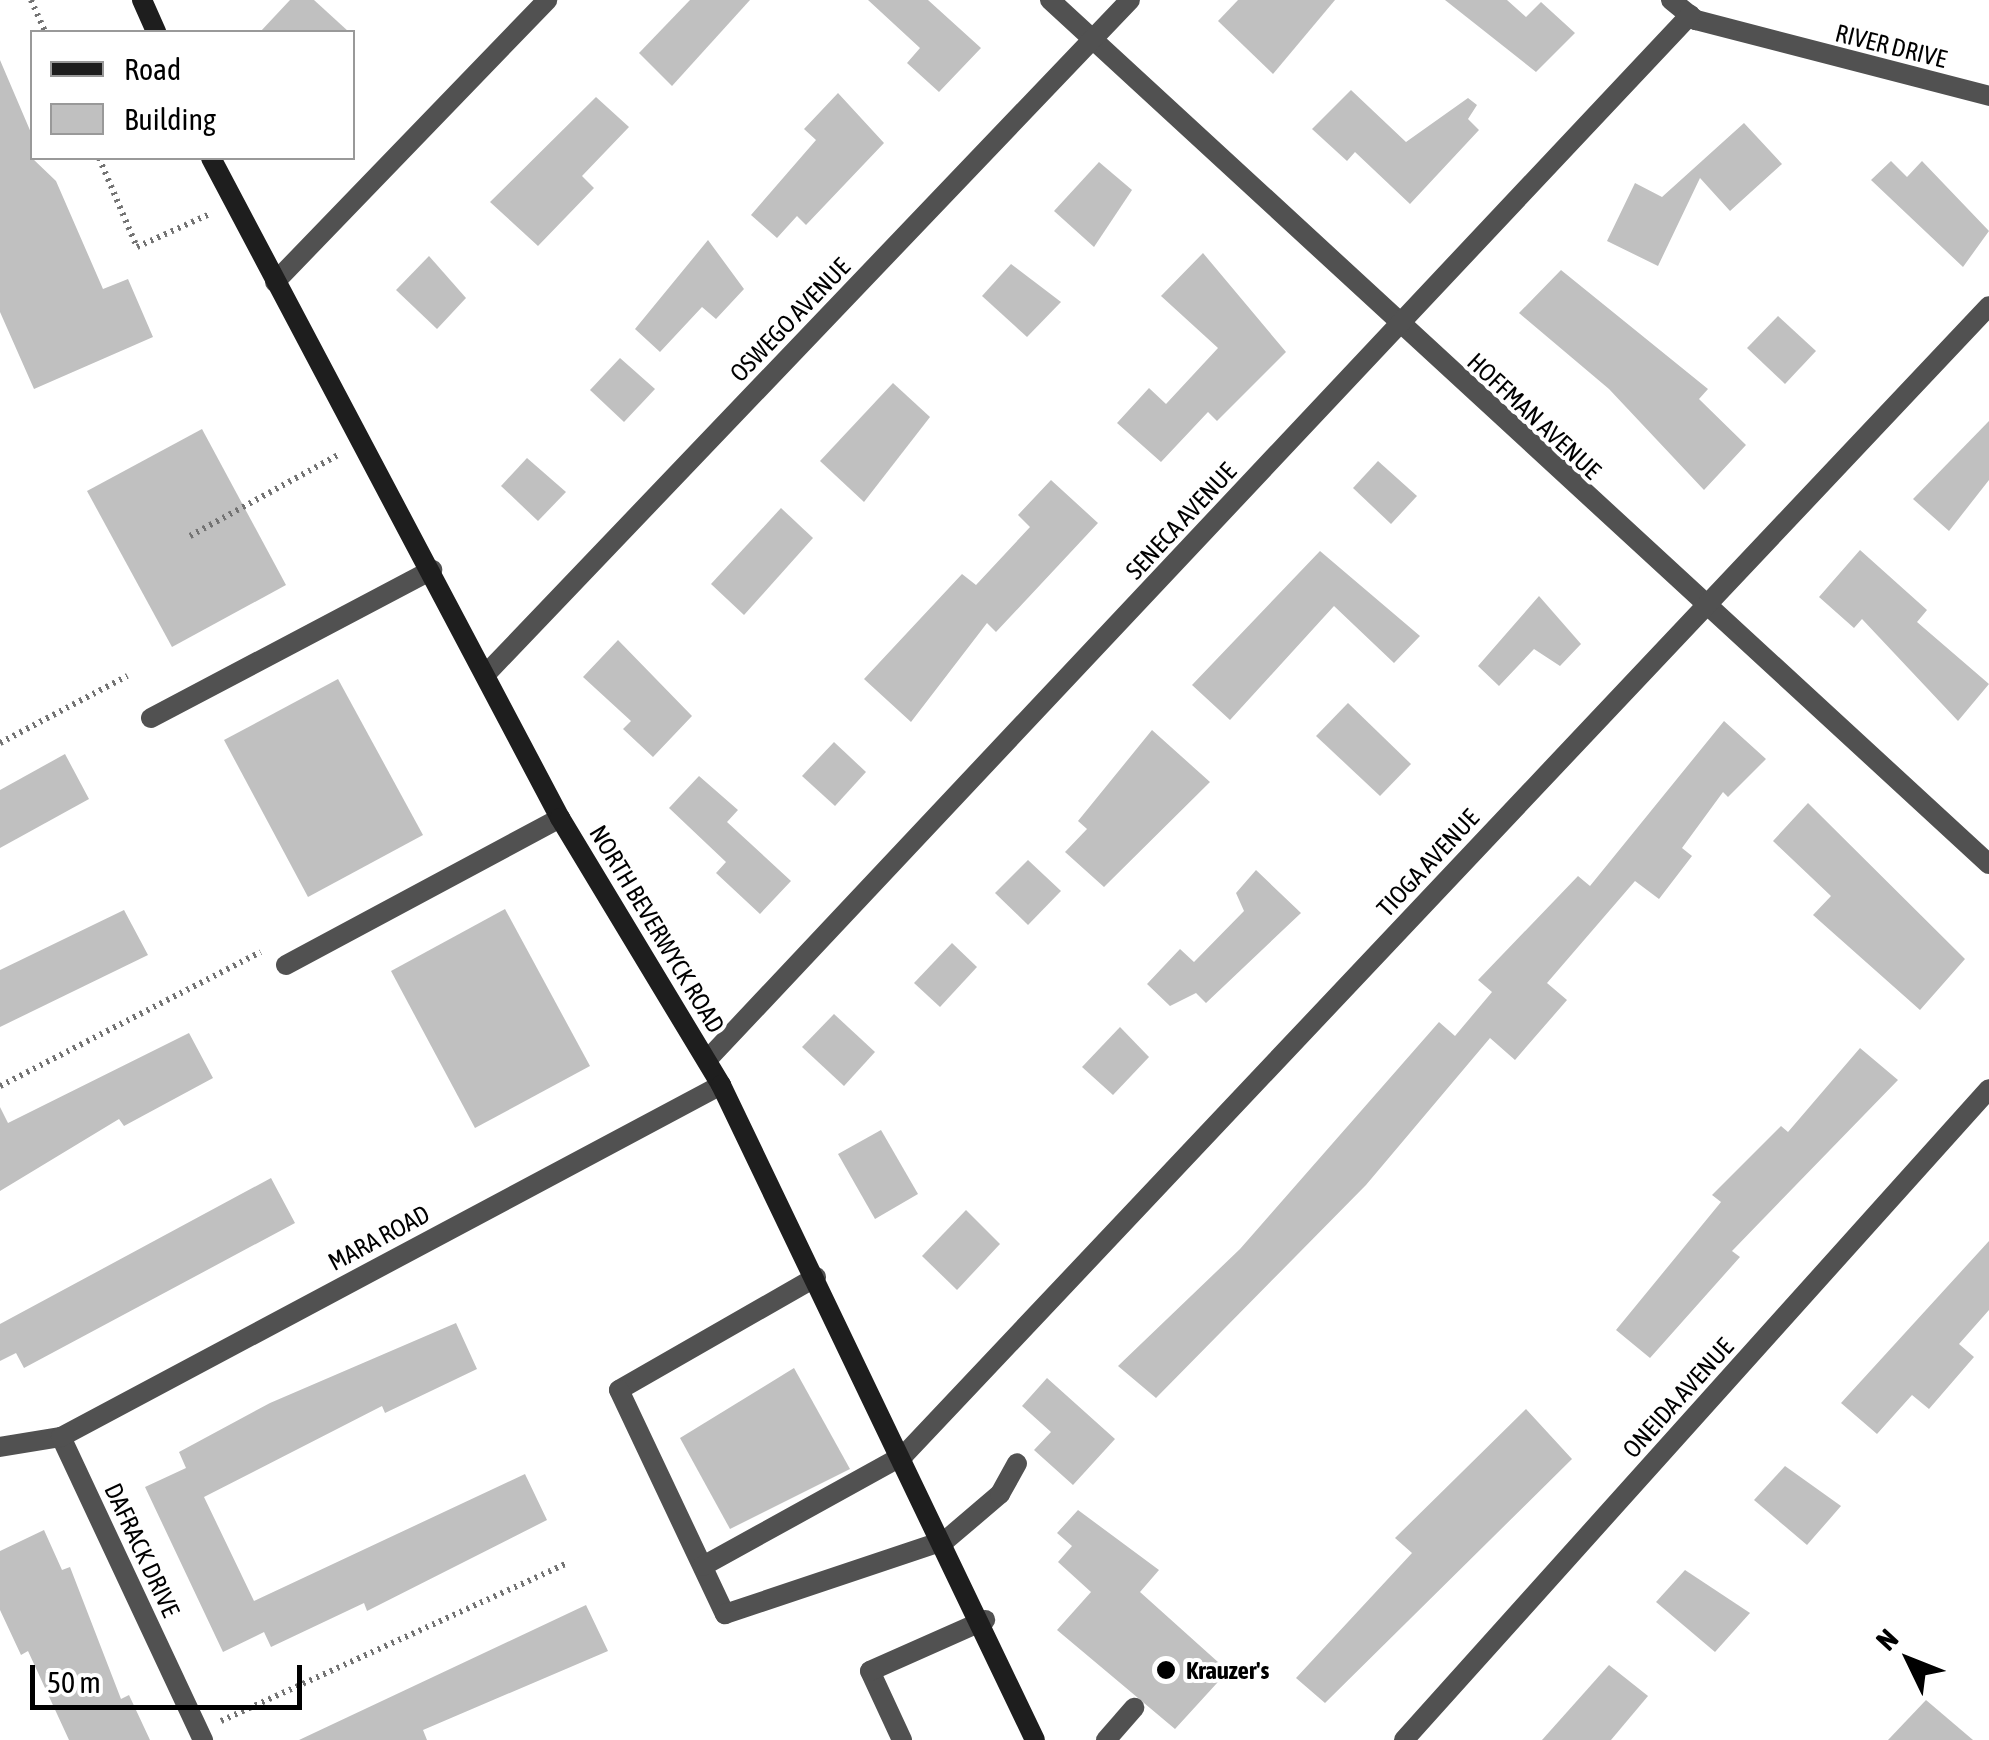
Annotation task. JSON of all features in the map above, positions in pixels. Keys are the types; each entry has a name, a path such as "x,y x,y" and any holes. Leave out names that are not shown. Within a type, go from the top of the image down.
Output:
{"street":[{"path":"142,0 155,30"},
{"path":"275,282 546,0"},
{"name":"HOFFMAN AVENUE","path":"1050,0 1703,608 1989,864"},
{"name":"OSWEGO AVENUE","path":"486,674 1130,0"},
{"name":"RIVER DRIVE","path":"1671,0 1690,15 1989,96"},
{"name":"SENECA AVENUE","path":"707,1060 1690,15"},
{"name":"NORTH BEVERWYCK ROAD","path":"212,160 231,204 432,570 560,818 722,1086 985,1620 1035,1740"},
{"name":"TIOGA AVENUE","path":"702,1566 904,1455 1989,306"},
{"path":"152,718 432,570"},
{"path":"286,965 560,818"},
{"name":"MARA ROAD","path":"0,1447 61,1437 722,1086"},
{"name":"ONEIDA AVENUE","path":"1404,1740 1989,1089"},
{"path":"816,1277 619,1390 725,1614 946,1540 1000,1494 1017,1463"},
{"name":"DAFRACK DRIVE","path":"61,1437 201,1736"},
{"path":"902,1740 870,1671 985,1620"},
{"path":"1106,1740 1134,1708"}],"path":[{"path":"32,0 45,30"},
{"path":"100,160 137,247 231,204"},
{"path":"190,536 362,442"},
{"path":"0,743 127,676"},
{"path":"0,1086 276,944"},
{"path":"201,1736 566,1564"}],"building":[{"path":"290,0 314,0 347,30 262,30"},
{"path":"690,0 750,0 672,86 639,53"},
{"path":"868,0 928,0 981,48 939,92 907,63 920,48"},
{"path":"1238,0 1335,0 1273,74 1218,21"},
{"path":"1445,0 1507,0 1526,17 1541,2 1575,33 1536,72"},
{"path":"0,60 30,130 30,160 56,181 103,289 128,279 153,337 34,389 0,312"},
{"path":"1351,90 1406,142 1468,98 1477,105 1468,119 1479,130 1410,204 1355,152 1347,161 1312,129"},
{"path":"838,93 884,143 806,225 797,216 777,238 751,215 816,140 804,129"},
{"path":"596,97 629,127 582,176 594,188 538,246 490,202"},
{"path":"1744,123 1782,164 1730,211 1700,178 1658,266 1607,241 1635,183 1662,197"},
{"path":"1891,161 1907,177 1922,161 1989,231 1963,267 1871,180"},
{"path":"1099,162 1132,190 1094,247 1054,211"},
{"path":"708,240 744,289 716,319 702,307 660,352 635,329"},
{"path":"1203,253 1286,352 1217,421 1208,412 1161,462 1117,423 1149,388 1166,404 1218,348 1161,296"},
{"path":"429,256 466,298 437,329 396,290"},
{"path":"1011,264 1061,302 1027,337 982,296"},
{"path":"1561,270 1708,389 1699,399 1746,445 1704,490 1609,389 1519,313"},
{"path":"1778,316 1816,351 1785,384 1747,348"},
{"path":"620,358 655,389 624,422 590,390"},
{"path":"893,383 930,417 864,502 820,461"},
{"path":"1989,421 1989,480 1949,531 1913,499"},
{"path":"202,429 286,585 172,647 87,491"},
{"path":"527,458 566,492 538,521 501,486"},
{"path":"1378,461 1417,496 1391,524 1353,488"},
{"path":"1051,480 1098,523 996,632 987,623 911,722 864,679 962,574 976,585 1030,527 1018,515"},
{"path":"781,508 813,538 744,615 711,584"},
{"path":"1860,550 1927,610 1917,622 1989,684 1958,721 1862,619 1854,628 1819,597"},
{"path":"1320,551 1420,636 1394,663 1334,606 1230,720 1192,685"},
{"path":"1539,596 1581,644 1560,666 1534,649 1499,686 1478,666"},
{"path":"618,640 692,716 653,757 623,729 631,721 583,677"},
{"path":"338,679 423,835 308,897 224,740"},
{"path":"1348,703 1411,764 1380,796 1316,736"},
{"path":"1724,721 1766,759 1728,797 1723,792 1682,848 1692,856 1659,899 1635,881 1547,983 1567,1000 1515,1060 1490,1038 1366,1185 1156,1398 1118,1366 1240,1249 1439,1022 1455,1036 1492,992 1478,980 1578,876 1590,886"},
{"path":"1152,730 1210,782 1104,887 1065,852 1087,829 1078,821"},
{"path":"834,742 866,772 835,806 802,776"},
{"path":"65,754 89,799 0,848 0,790"},
{"path":"699,776 738,810 727,822 791,881 760,914 716,873 726,862 669,808"},
{"path":"1808,803 1965,959 1920,1010 1813,915 1831,896 1773,841"},
{"path":"1028,860 1061,891 1028,925 995,893"},
{"path":"1256,870 1301,913 1206,1003 1196,993 1170,1006 1147,984 1180,949 1194,962 1244,911 1236,893"},
{"path":"505,909 590,1066 475,1128 391,971"},
{"path":"124,910 148,955 0,1027 0,970"},
{"path":"952,943 977,967 940,1007 914,983"},
{"path":"834,1014 875,1052 844,1086 802,1047"},
{"path":"1120,1027 1149,1057 1113,1095 1082,1067"},
{"path":"189,1033 213,1078 124,1126 119,1119 0,1191 0,1107 8,1123"},
{"path":"1860,1048 1898,1080 1732,1251 1740,1257 1650,1358 1616,1330 1721,1202 1712,1195 1781,1126 1788,1132"},
{"path":"881,1130 918,1194 875,1219 838,1154"},
{"path":"271,1178 295,1223 24,1368 16,1353 0,1361 0,1324"},
{"path":"966,1210 1000,1244 957,1290 922,1256"},
{"path":"1989,1241 1989,1310 1959,1344 1974,1357 1929,1409 1912,1395 1877,1434 1841,1403"},
{"path":"456,1323 477,1369 385,1413 382,1406 204,1497 254,1601 525,1474 547,1520 367,1611 364,1603 271,1647 264,1632 223,1652 145,1487 186,1468 179,1452 270,1403"},
{"path":"794,1368 850,1469 730,1529 680,1438"},
{"path":"1047,1378 1115,1439 1073,1485 1034,1450 1051,1432 1022,1406"},
{"path":"1526,1409 1572,1459 1325,1703 1296,1678 1412,1553 1395,1538"},
{"path":"1785,1466 1841,1506 1807,1545 1754,1500"},
{"path":"1078,1510 1159,1570 1140,1592 1228,1671 1175,1729 1057,1630 1091,1592 1058,1562 1072,1546 1057,1533"},
{"path":"44,1530 62,1570 70,1567 121,1699 129,1695 150,1740 69,1740 28,1651 21,1655 0,1610 0,1551"},
{"path":"1685,1570 1750,1613 1715,1652 1656,1602"},
{"path":"586,1605 608,1651 423,1730 427,1740 299,1740"},
{"path":"1609,1665 1648,1696 1611,1740 1542,1740"},
{"path":"1926,1700 1973,1740 1888,1740"}],"place":[{"name":"Krauzer's","path":"1166,1670"}]}
